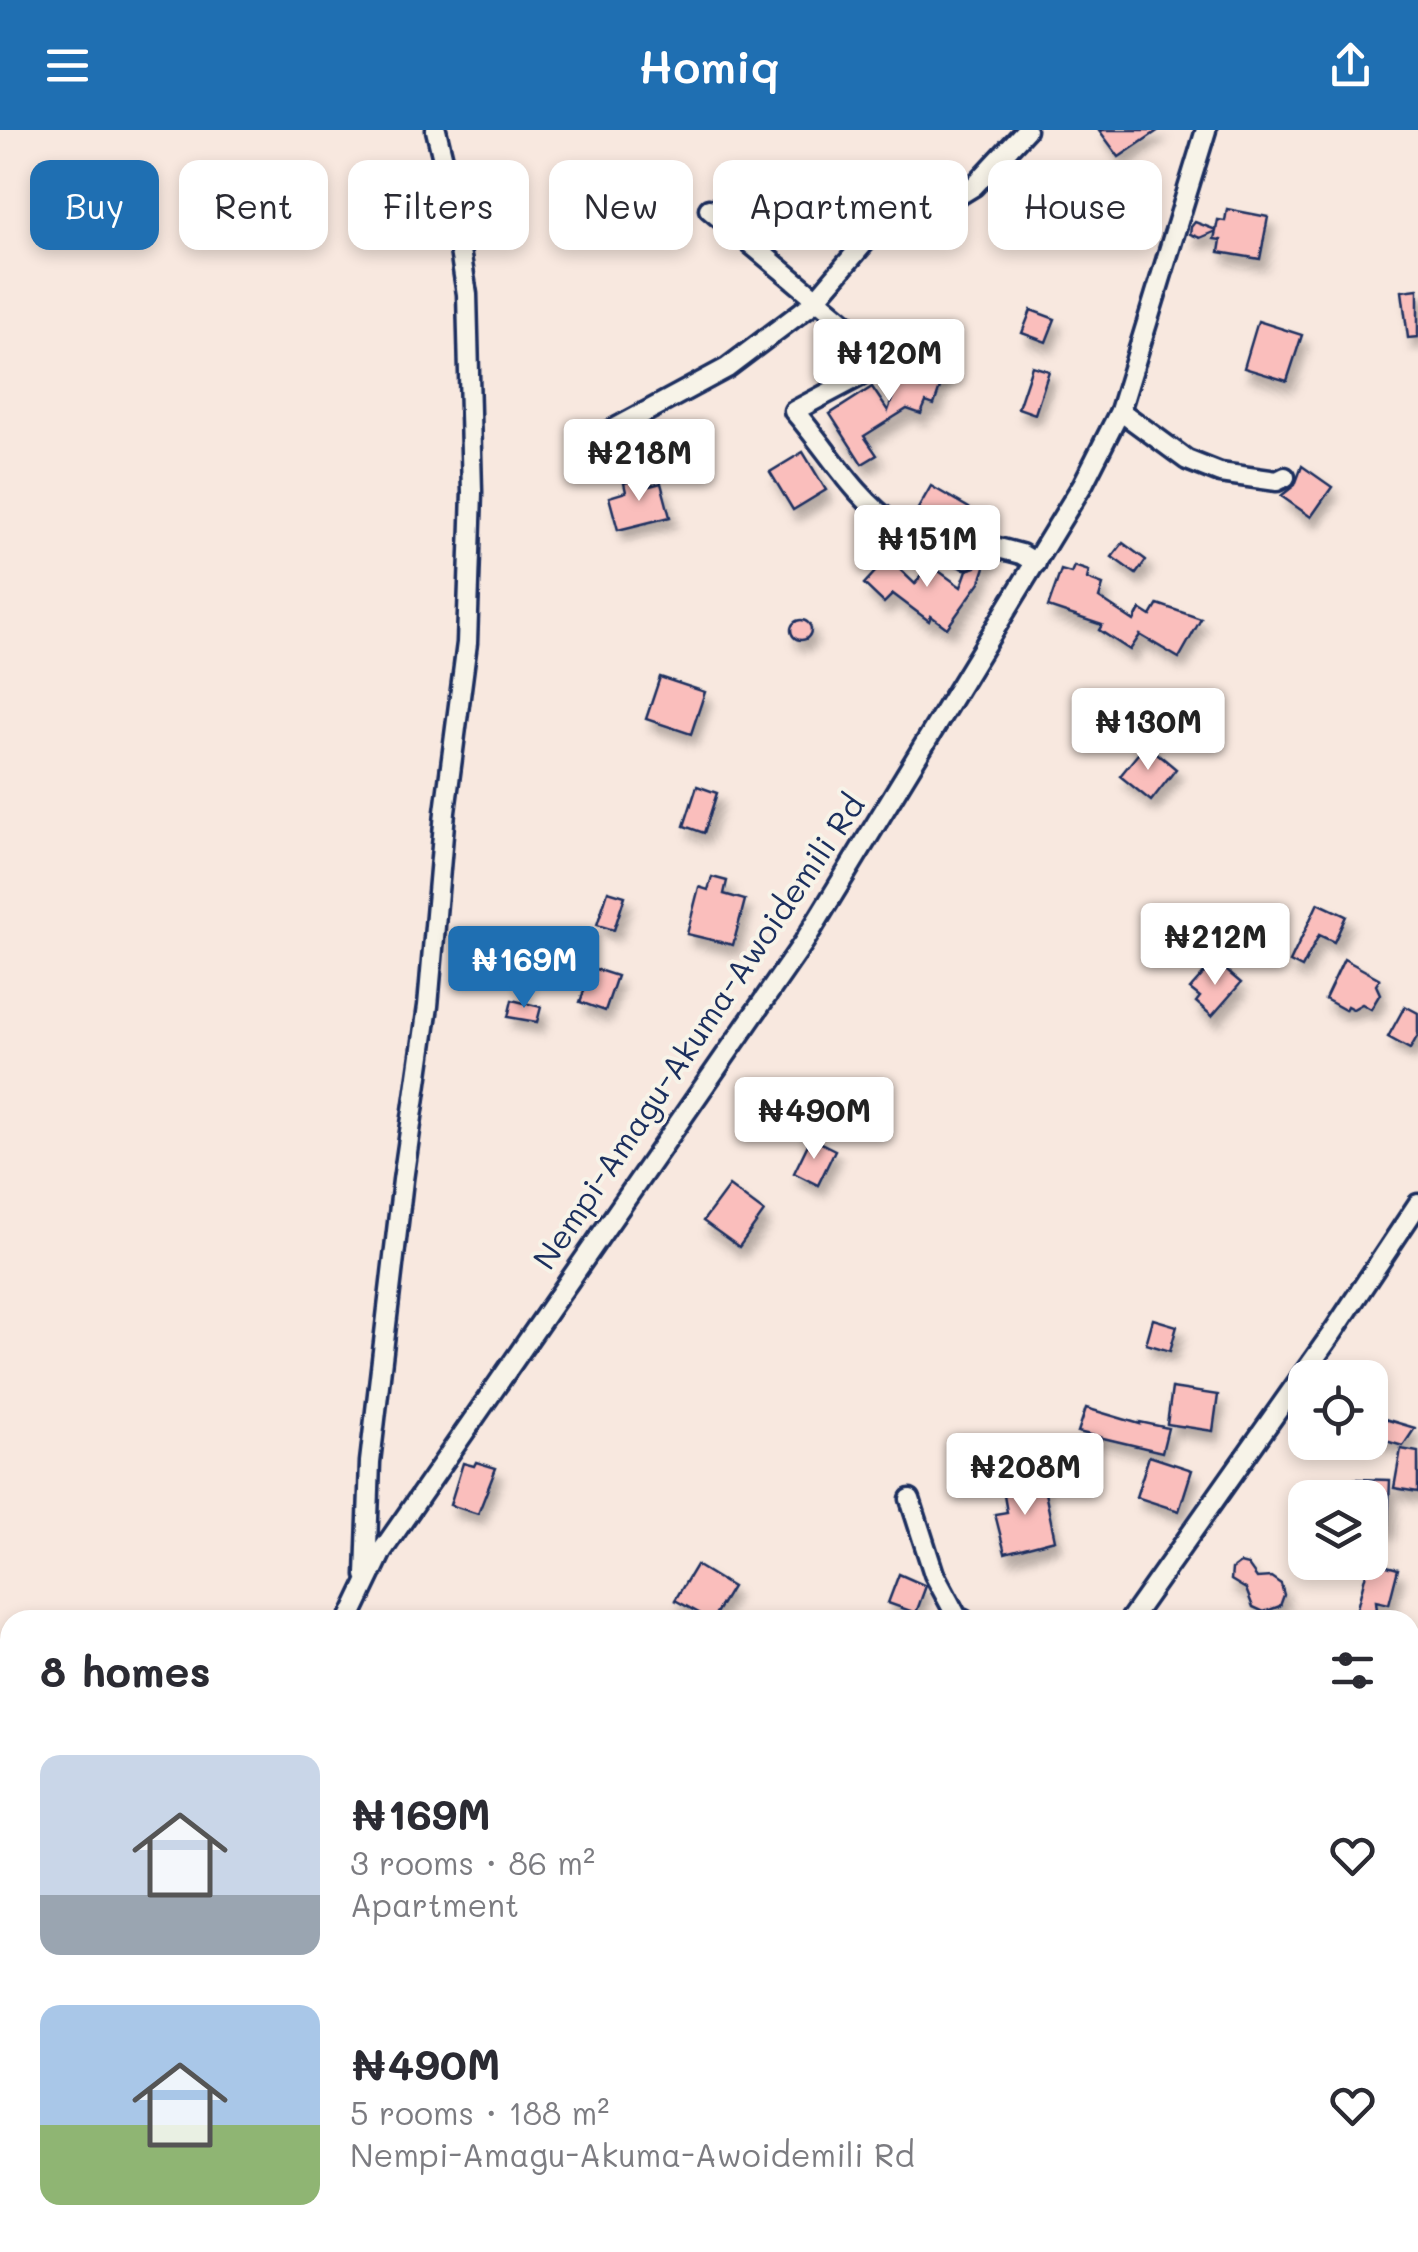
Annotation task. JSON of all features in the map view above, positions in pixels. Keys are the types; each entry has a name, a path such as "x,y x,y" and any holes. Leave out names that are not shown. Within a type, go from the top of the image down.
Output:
{"street":[{"path":"366,1585 370,1462 428,1006 444,812 467,643 472,492 467,294 436,130"},
{"path":"601,436 727,368 816,300 871,235 925,216 974,186 1026,130"},
{"name":"Nempi-Amagu-Akuma-Awoidemili Rd","path":"353,1610 382,1550 804,942 1083,484 1120,412 1206,130"},
{"path":"709,209 881,353 862,375 794,411 855,492 899,528 967,558 972,541 1021,554 1036,564"},
{"path":"1120,412 1188,460 1220,473 1284,478"},
{"path":"1137,1610 1418,1204"},
{"path":"910,1499 934,1574 954,1610"}],"building":[{"path":"1099,130 1159,130 1119,157"},
{"path":"1227,209 1268,217 1260,259 1219,252 1221,240 1214,239 1216,231 1200,238 1190,234 1195,222 1216,230 1218,220 1225,221"},
{"path":"1418,289 1418,337 1408,338 1402,291"},
{"path":"1031,310 1055,319 1046,342 1022,333"},
{"path":"1258,321 1302,335 1287,381 1244,368"},
{"path":"908,353 947,367 934,405 926,402 921,414 907,409 864,436 877,455 862,464 830,414 872,387 888,411"},
{"path":"1032,366 1049,371 1035,414 1018,408"},
{"path":"803,452 826,490 793,510 770,472"},
{"path":"1302,466 1332,487 1311,517 1281,496 1295,485"},
{"path":"648,476 650,486 661,483 670,517 618,530 609,497 626,492 624,483"},
{"path":"931,486 969,508 952,538 911,521"},
{"path":"1123,543 1146,560 1136,574 1112,557"},
{"path":"981,556 988,558 980,582 947,628 931,616 929,621 893,594 884,603 864,584 888,558 915,584 929,564 961,587 967,570 976,567"},
{"path":"1074,566 1089,571 1087,579 1103,585 1099,598 1134,621 1140,609 1151,616 1158,604 1201,619 1179,658 1140,635 1130,650 1099,630 1102,625 1048,607 1061,570 1071,573"},
{"path":"801,620 811,630 801,640 791,630"},
{"path":"660,677 705,692 691,734 646,719"},
{"path":"1146,744 1176,769 1151,801 1120,776"},
{"path":"697,786 717,793 704,833 684,826"},
{"path":"712,877 727,881 724,894 745,900 733,945 687,934 699,887 708,890"},
{"path":"608,891 625,896 614,930 597,925"},
{"path":"1318,903 1346,916 1334,942 1319,935 1302,968 1290,962"},
{"path":"1344,959 1380,979 1376,985 1380,994 1371,1009 1362,1004 1353,1009 1347,1006 1345,1010 1325,999"},
{"path":"1215,961 1241,983 1212,1016 1196,1002 1200,997 1190,989"},
{"path":"592,968 617,976 605,1011 580,1002"},
{"path":"512,1000 541,1007 537,1022 508,1017"},
{"path":"1405,1006 1418,1013 1418,1035 1410,1049 1388,1037"},
{"path":"811,1138 835,1150 818,1185 794,1173"},
{"path":"729,1186 764,1212 739,1247 703,1221"},
{"path":"1153,1319 1177,1326 1170,1351 1146,1344"},
{"path":"1172,1388 1218,1395 1213,1431 1167,1424"},
{"path":"1086,1408 1168,1428 1162,1452 1078,1432"},
{"path":"1388,1420 1415,1428 1403,1446 1388,1442"},
{"path":"1401,1449 1418,1452 1418,1492 1394,1488"},
{"path":"1149,1456 1192,1470 1179,1511 1136,1497"},
{"path":"476,1462 496,1468 478,1514 450,1505 463,1463 474,1466"},
{"path":"1355,1479 1390,1480 1388,1528 1388,1480"},
{"path":"1043,1483 1055,1540 1005,1553 995,1514 1007,1512 1003,1490"},
{"path":"1240,1563 1248,1565 1257,1578 1271,1577 1281,1584 1284,1595 1280,1606 1269,1610 1253,1607 1246,1589 1231,1580 1232,1569"},
{"path":"696,1565 732,1587 718,1610 694,1610 675,1600"},
{"path":"1388,1566 1398,1569 1389,1604 1376,1601 1377,1610 1357,1610 1364,1580 1388,1580"},
{"path":"899,1574 926,1586 917,1610 888,1603"}]}
